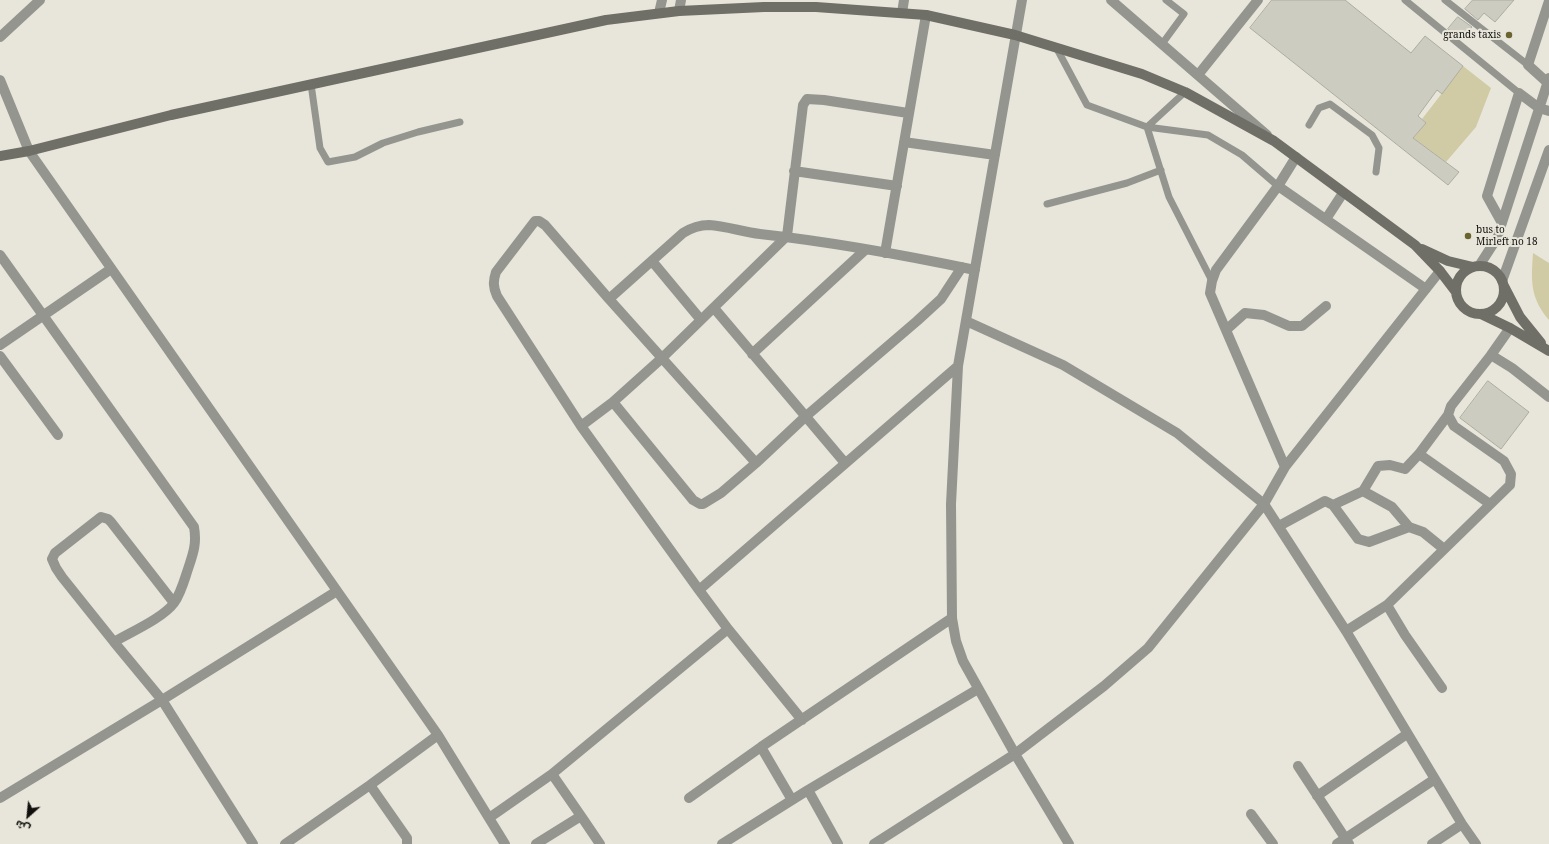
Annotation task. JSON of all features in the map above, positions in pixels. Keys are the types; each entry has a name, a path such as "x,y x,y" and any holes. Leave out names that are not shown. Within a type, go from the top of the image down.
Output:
{"main road":[{"path":"0,156 171,115 572,26 606,20 679,11 817,3 926,15 1015,35 1056,47 1142,74 1185,92 1274,141 1415,245 1448,261 1493,270 1498,274 1520,317 1547,349"},
{"path":"1415,245 1440,271 1456,292 1462,305 1467,310 1481,314 1510,328 1547,349"},
{"path":"1456,292 1458,279 1462,274 1476,266"},
{"path":"1481,314 1495,308 1501,302 1504,294 1503,284"}],"street":[{"path":"0,37 40,0"},
{"path":"659,13 662,0"},
{"path":"679,11 681,0"},
{"path":"902,13 904,0"},
{"path":"1022,0 958,366 951,504 952,618 956,641 963,661 1015,754 1069,844"},
{"path":"1111,0 1274,141"},
{"path":"1198,75 1258,0"},
{"path":"1476,266 1497,238 1544,110 1548,82 1528,65 1549,1"},
{"path":"885,253 926,15"},
{"path":"0,80 3,95 29,150 438,734 505,844"},
{"path":"1502,223 1486,196 1519,93 1544,110"},
{"path":"581,426 613,402 662,358 787,236 803,105 807,99 824,100 908,113"},
{"path":"904,142 995,155"},
{"path":"1503,284 1549,150"},
{"path":"1285,467 1210,293 1216,270 1278,186 1296,158"},
{"path":"794,171 897,186"},
{"path":"1278,186 1426,289"},
{"path":"1326,219 1343,193"},
{"path":"756,463 609,299 545,224 539,221 533,222 496,272 494,278 494,288 497,296 581,426 699,590 802,720"},
{"path":"609,299 683,233 691,228 701,226 719,226 758,234 787,236 975,270"},
{"path":"752,354 865,250"},
{"path":"0,255 194,527 196,542 194,551 183,584 174,603 167,611 114,642"},
{"path":"652,261 701,320"},
{"path":"613,402 693,500 700,504 713,499 756,463 805,417 917,321 941,298 962,267"},
{"path":"0,346 111,269"},
{"path":"881,842 1015,754 1104,686 1148,648 1264,504 1285,467 1440,271"},
{"path":"1226,330 1245,313 1264,315 1289,326 1302,326 1326,306"},
{"path":"714,308 845,463"},
{"path":"966,321 1063,365 1177,433 1264,504 1346,631 1407,734 1462,824 1476,844"},
{"path":"1333,505 1363,491 1378,466 1390,465 1405,469 1419,454 1448,415 1451,406 1510,328"},
{"path":"1491,355 1512,368 1549,397"},
{"path":"0,356 58,435"},
{"path":"699,590 958,366"},
{"path":"1346,631 1387,605 1510,485 1511,474 1504,461 1454,426 1448,415"},
{"path":"1419,454 1490,504"},
{"path":"1363,491 1392,507 1409,527 1423,532 1444,550"},
{"path":"1279,526 1324,501 1333,505 1358,538 1369,542 1409,527"},
{"path":"174,603 108,519 101,517 56,553 52,559 62,577 162,700 253,844"},
{"path":"0,798 162,700 337,591"},
{"path":"1387,605 1405,635 1442,688"},
{"path":"688,798 952,618"},
{"path":"489,818 552,774 728,628"},
{"path":"722,844 808,790 978,689"},
{"path":"286,844 370,785 438,734"},
{"path":"1317,796 1407,734"},
{"path":"761,747 792,800"},
{"path":"1298,766 1347,841"},
{"path":"552,774 600,844"},
{"path":"1337,844 1347,841 1435,779"},
{"path":"370,785 407,838 407,844"},
{"path":"808,790 838,844"},
{"path":"1251,814 1273,844"},
{"path":"536,844 581,816"},
{"path":"1432,844 1462,824"}],"lane":[{"path":"1162,44 1184,14 1166,0"},
{"path":"1405,0 1519,93"},
{"path":"1445,0 1528,65"},
{"path":"1056,47 1087,106 1147,128 1208,135 1242,155 1278,186"},
{"path":"311,84 320,148 328,162 355,157 383,143 418,132 460,122"},
{"path":"1147,128 1185,92"},
{"path":"1309,125 1319,108 1330,104 1372,136 1379,148 1376,172"},
{"path":"1147,128 1169,197 1212,281"},
{"path":"1047,204 1127,183 1161,170"}],"shaded area":[{"path":"1463,66 1491,88 1476,127 1446,162 1413,138 1426,123 1422,119"},
{"path":"1533,253 1549,263 1549,320 1538,304 1533,289"}],"building":[{"path":"1272,0 1345,0 1411,53 1425,36 1463,66 1442,94 1437,90 1418,116 1426,123 1413,138 1459,172 1448,185 1250,28"},
{"path":"1473,0 1514,0 1495,22 1484,13 1478,20 1465,9"},
{"path":"1458,17 1472,27 1461,39 1448,29"},
{"path":"1488,381 1529,412 1501,449 1460,418"}],"place":[{"name":"grands taxis","path":"1509,35"},
{"name":"bus to Mirleft no 18","path":"1468,236"}]}
